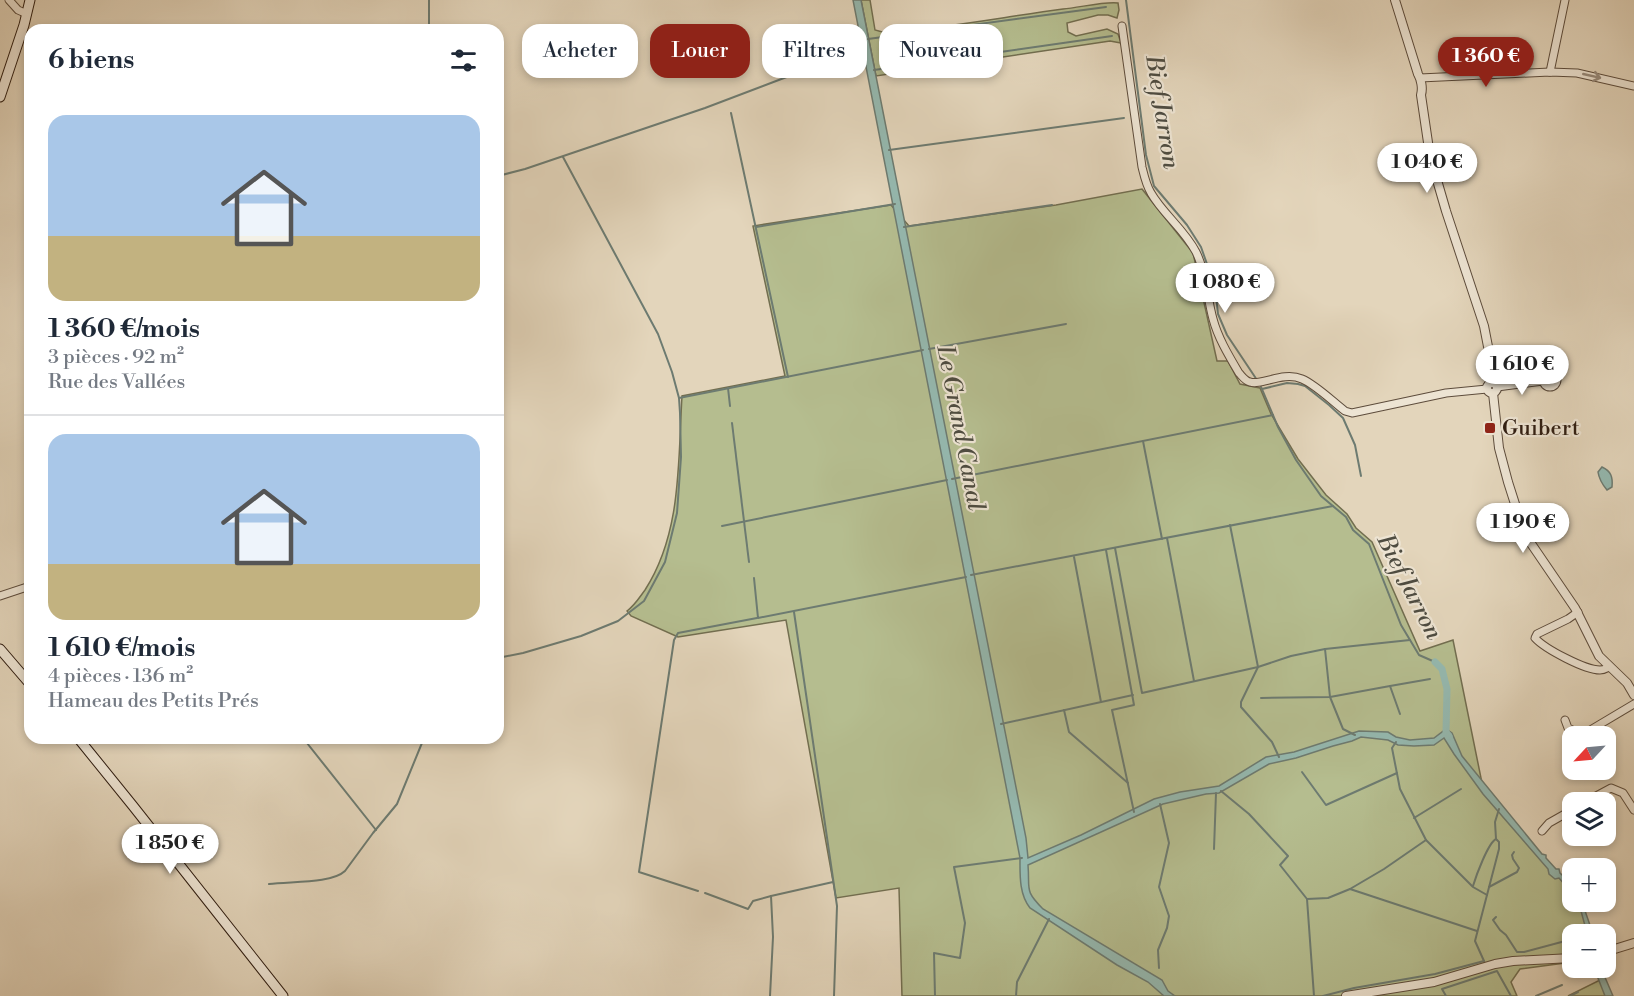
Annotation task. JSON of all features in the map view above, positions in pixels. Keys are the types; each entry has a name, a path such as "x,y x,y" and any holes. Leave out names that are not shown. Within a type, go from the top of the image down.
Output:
{"main road":[{"path":"0,97 30,0"},
{"path":"0,649 24,677"},
{"path":"83,744 283,996"}],"street":[{"path":"9,0 18,10 27,14"},
{"path":"1395,0 1420,78 1430,156 1484,326 1491,362 1499,448 1523,529 1578,612 1599,656 1626,683 1634,695"},
{"path":"1550,72 1565,0"},
{"path":"1122,26 1142,167 1147,185 1158,204 1175,222 1195,251 1201,264 1213,320 1243,378 1255,383 1284,376 1303,380 1345,411 1352,413 1446,393 1543,381"},
{"path":"1420,78 1550,72 1577,73 1634,86"},
{"path":"0,596 24,588"},
{"path":"1578,612 1537,634 1535,638 1547,648 1589,667 1600,670 1609,667"},
{"path":"1626,683 1634,676"},
{"path":"1564,720 1568,728 1581,735 1634,704"},
{"path":"1604,792 1611,788 1623,793 1634,810"},
{"path":"1542,831 1549,823 1562,816"},
{"path":"1616,949 1634,943"},
{"path":"1346,996 1434,982 1495,964 1562,959"}],"green space":[{"path":"861,0 870,0 875,30 879,31 879,76 876,76"},
{"path":"1118,3 1117,18 1098,15 1067,23 1068,32 1076,36 1107,29 1118,34 1121,43 1110,41 1003,57 1003,24 959,24"},
{"path":"1142,189 1193,253 1217,361 1228,361 1240,384 1260,388 1271,414 1298,459 1326,495 1372,542 1420,651 1453,640 1482,783 1529,842 1562,877 1562,912 1582,912 1586,924 1562,924 1562,963 1520,969 1511,982 1517,996 902,996 899,888 836,898 786,620 678,637 631,616 627,611 645,590 666,545 676,496 682,396 785,376 753,226 891,205 909,226 1056,205"},
{"path":"1600,980 1608,996 1568,996"}],"water":[{"path":"853,0 861,0 866,24 858,24"},
{"path":"867,30 1026,838 1028,858 1154,799 1219,786 1266,757 1294,752 1359,731 1388,732 1396,737 1410,740 1434,738 1446,729 1452,733 1462,756 1542,854 1546,855 1556,869 1559,869 1562,881 1549,874 1548,869 1483,794 1444,738 1434,745 1414,746 1361,737 1296,758 1269,764 1219,793 1163,804 1028,865 1030,893 1043,909 1162,980 1168,991 1175,996 1164,996 1148,982 1117,965 1030,908 1022,891 1020,858 867,72"},
{"path":"1602,467 1608,470 1612,477 1612,487 1607,490 1598,475"},
{"path":"1581,912 1585,912 1590,924 1585,924"},
{"path":"1598,978 1605,978 1613,996 1605,996"}],"waterway":[{"path":"429,0 429,24"},
{"name":"Bief Jarron","path":"1126,0 1146,155 1154,186 1187,225 1201,247 1215,287 1218,314 1227,335 1257,380"},
{"path":"868,39 1106,7"},
{"path":"874,70 1112,36"},
{"path":"504,174 705,108 784,78"},
{"path":"731,113 788,377"},
{"path":"889,150 1124,118"},
{"path":"504,657 581,636 618,621 644,601 665,562 677,513 681,457 680,413 679,398 672,372 658,334 563,157"},
{"path":"756,227 895,204"},
{"path":"904,227 1052,205"},
{"name":"Le Grand Canal","path":"929,349 1066,324"},
{"name":"Le Grand Canal","path":"679,398 923,350"},
{"path":"1262,389 1287,383 1298,384 1305,386 1329,405 1343,418 1355,445 1361,476"},
{"name":"Bief Jarron","path":"1261,387 1278,427 1296,460 1321,496 1346,517 1353,530 1369,544 1401,625 1419,655 1435,662"},
{"path":"728,388 730,406"},
{"name":"Le Grand Canal","path":"952,479 1273,415"},
{"path":"732,423 749,562"},
{"path":"1143,441 1162,539"},
{"name":"Le Grand Canal","path":"722,526 947,480"},
{"path":"971,575 1333,506"},
{"path":"1230,525 1258,667 1241,702 1241,707 1272,742 1279,757"},
{"path":"1167,538 1194,681"},
{"path":"1115,548 1142,693 1258,667 1291,656 1325,649 1410,640"},
{"path":"1106,550 1134,705 1112,710 1134,812"},
{"path":"1074,557 1101,702"},
{"path":"754,578 758,618 966,577"},
{"path":"794,612 837,906 834,996"},
{"path":"698,891 639,872 674,640 678,633 757,618"},
{"path":"1325,649 1330,697 1343,729 1355,735"},
{"name":"Bief Jarron","path":"1435,662 1442,669 1447,689 1446,732 1449,736"},
{"path":"1390,686 1430,679"},
{"path":"1261,698 1330,697 1390,686 1400,714"},
{"path":"1001,724 1133,695"},
{"path":"1064,710 1069,732 1128,783"},
{"path":"1396,742 1392,748 1400,789 1426,840 1473,887 1487,895"},
{"path":"308,744 376,830"},
{"path":"269,884 320,880 345,871 397,804 422,744"},
{"path":"1302,772 1326,805 1397,773"},
{"path":"1414,818 1461,789"},
{"path":"1221,791 1249,814 1288,856 1280,865 1307,899 1314,996"},
{"path":"1214,849 1216,793"},
{"path":"1159,968 1158,950 1169,916 1159,887 1169,843 1160,804"},
{"path":"1484,961 1475,941 1499,849 1495,822 1499,809"},
{"path":"1473,886 1486,853 1496,839"},
{"path":"1350,889 1426,840"},
{"path":"1489,887 1517,872 1519,868 1513,859 1514,852"},
{"path":"935,996 934,953 960,958 965,923 954,867 1022,858"},
{"path":"770,996 773,937 771,896 833,882"},
{"path":"1307,899 1328,898 1350,889 1477,931"},
{"path":"705,893 748,909 753,901 771,896"},
{"path":"1496,917 1493,920 1517,952 1562,942"},
{"path":"1016,996 1017,982 1049,919"},
{"path":"1323,996 1354,988 1435,974 1484,961 1485,965"},
{"path":"1446,996 1442,989 1497,971 1511,996"},
{"path":"1536,996 1562,985"},
{"path":"1570,996 1578,992"}],"place":[{"name":"Guibert","path":"1490,428"}]}
